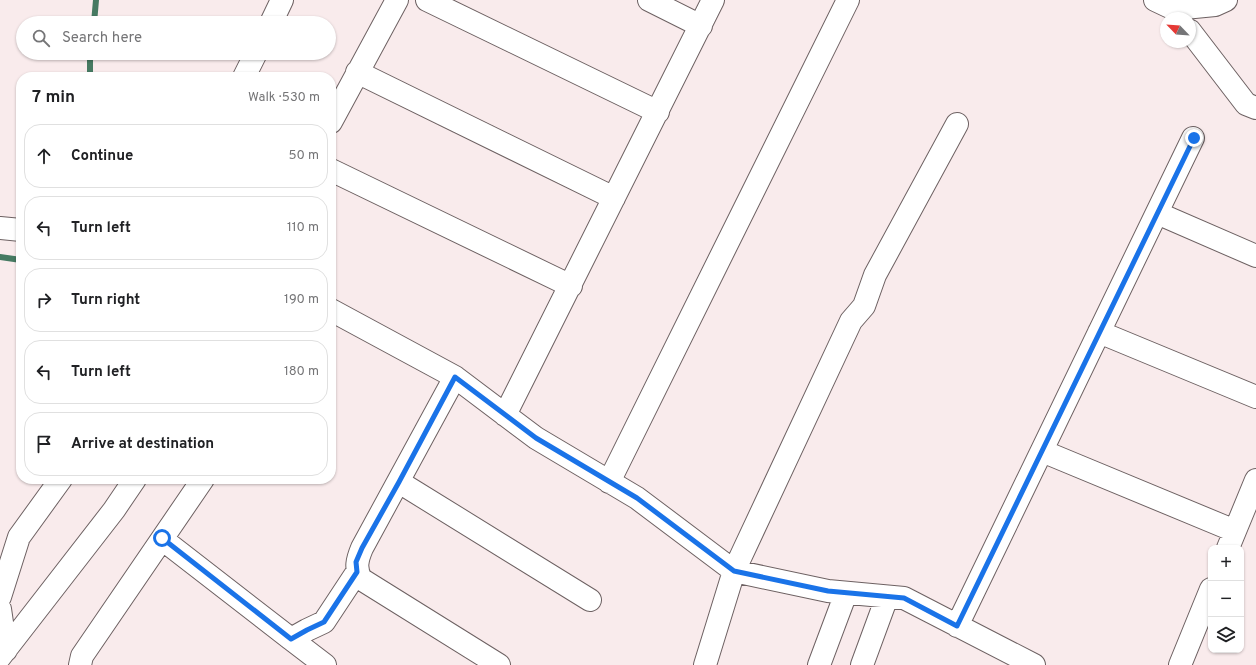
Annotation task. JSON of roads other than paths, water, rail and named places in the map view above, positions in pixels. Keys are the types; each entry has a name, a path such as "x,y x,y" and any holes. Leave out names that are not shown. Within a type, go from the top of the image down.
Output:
{"street":[{"path":"274,16 282,0"},
{"path":"336,113 397,0"},
{"path":"427,0 658,112"},
{"path":"649,0 701,26"},
{"path":"505,415 713,0"},
{"path":"609,482 848,0"},
{"path":"1170,9 1215,5 1226,0"},
{"path":"1196,39 1246,104 1256,108"},
{"path":"246,72 252,60"},
{"path":"358,72 614,198"},
{"path":"705,665 734,571 852,321 864,306 875,275 957,124"},
{"path":"957,626 1194,138"},
{"path":"336,172 570,286"},
{"path":"1157,213 1256,256"},
{"path":"0,228 16,230"},
{"path":"336,313 455,377 536,438 637,498 734,571 828,591 904,598 1034,665"},
{"path":"1099,332 1256,397"},
{"path":"455,377 362,548 356,562 357,572 361,579 498,665"},
{"path":"1042,451 1231,540 1256,480"},
{"path":"399,482 590,600"},
{"path":"0,597 19,537 57,484"},
{"path":"3,653 114,510 132,484"},
{"path":"80,665 82,656 200,484"},
{"path":"162,538 325,665"},
{"path":"291,639 324,622 357,572"},
{"path":"819,665 846,593"},
{"path":"1180,665 1208,596"},
{"path":"862,665 887,597"},
{"path":"0,609 3,653"}],"waterway":[{"path":"95,16 96,0"},
{"path":"90,60 90,72"},
{"path":"0,257 16,259"}]}
